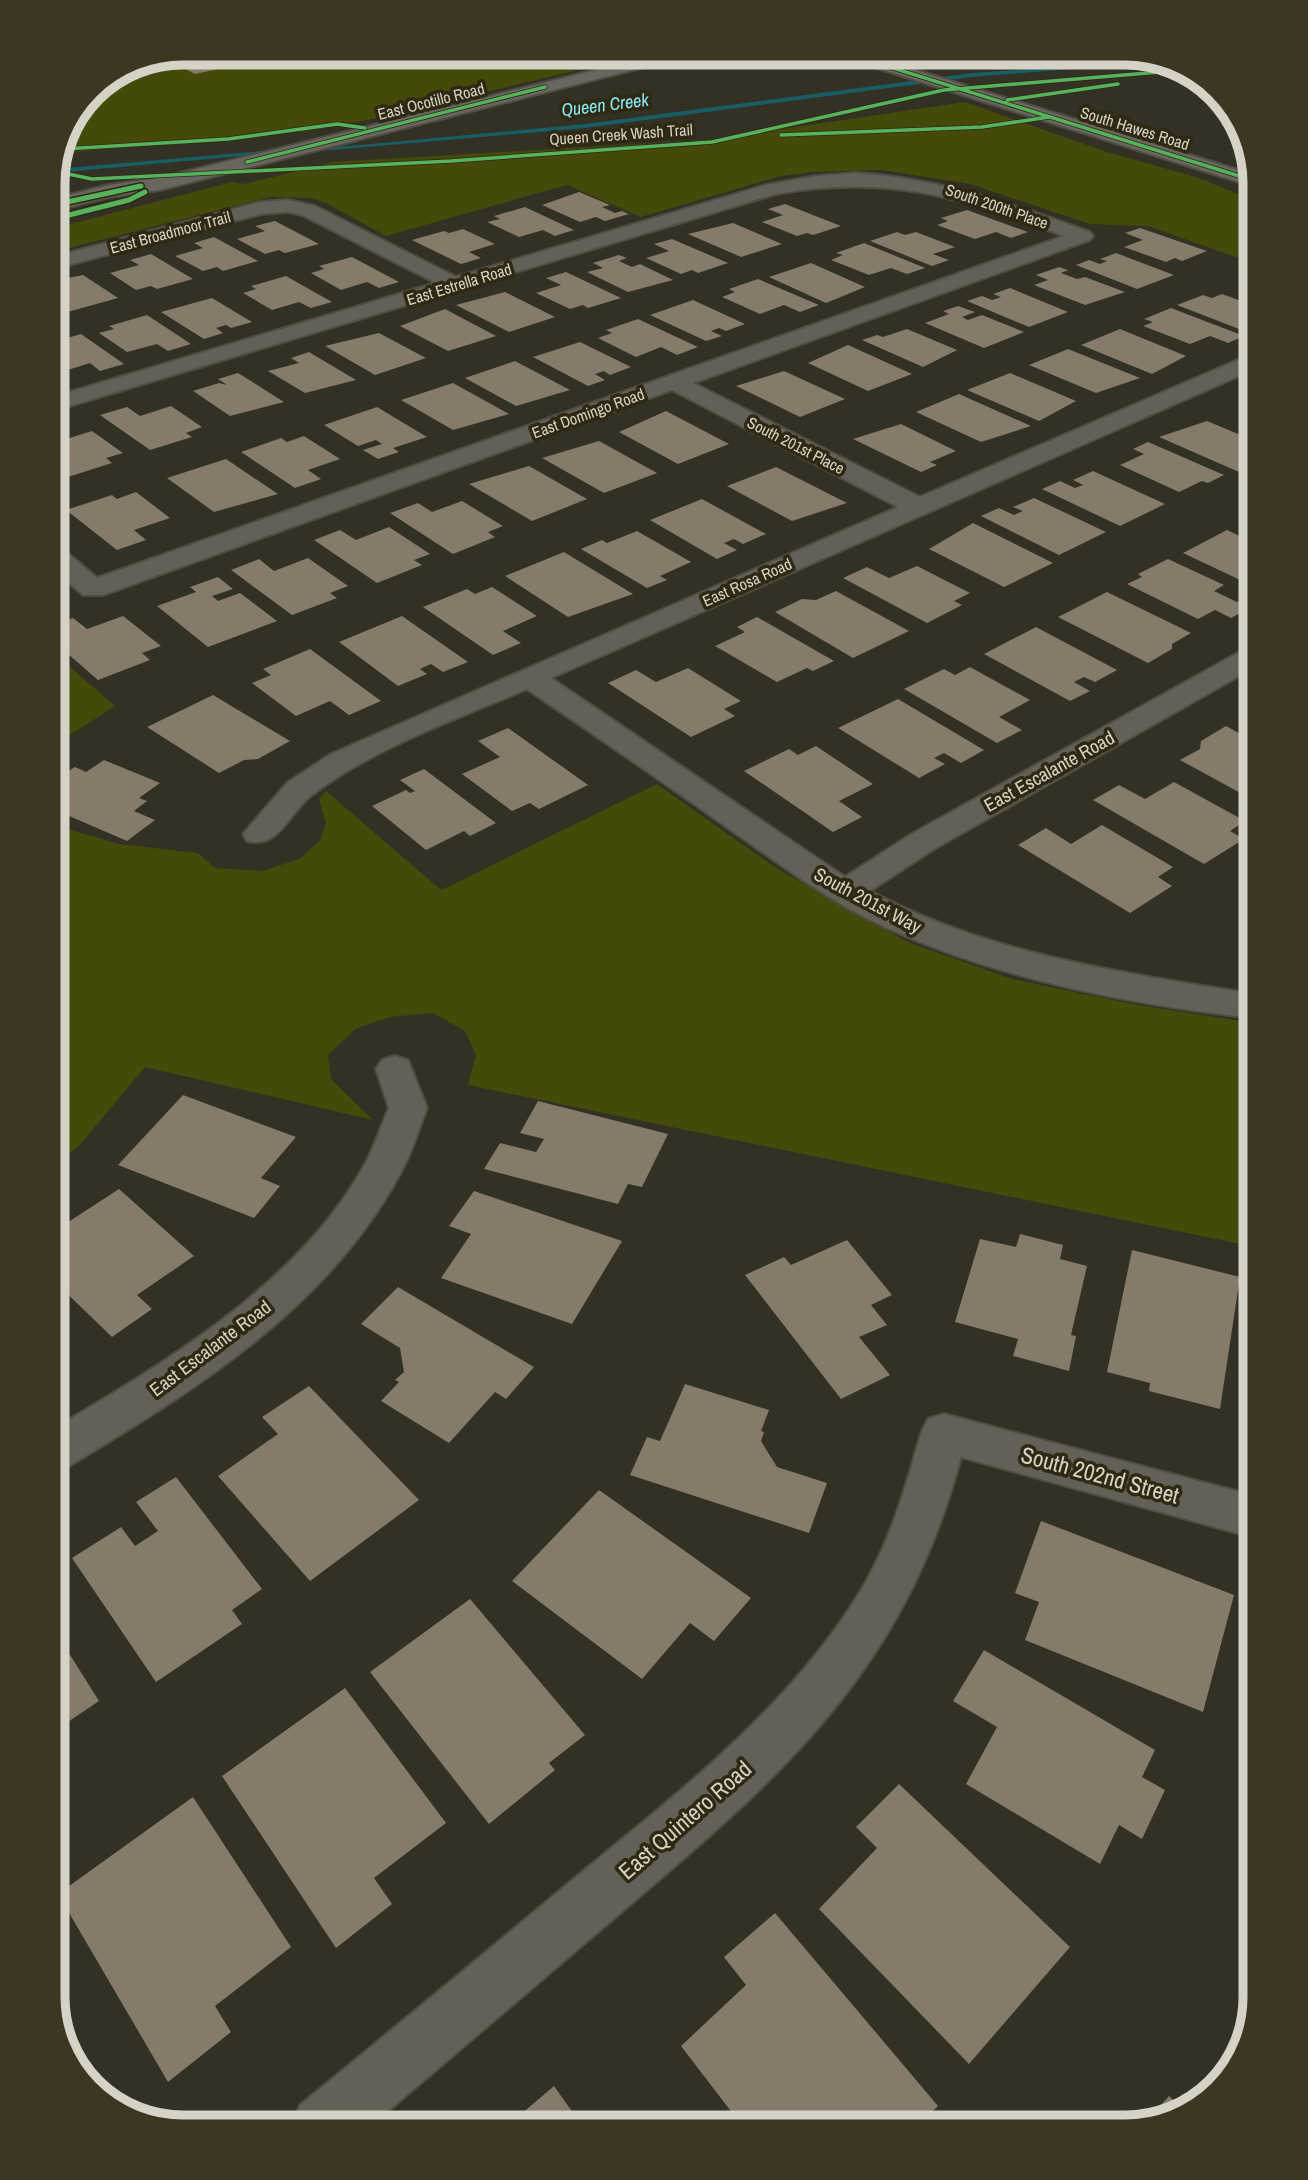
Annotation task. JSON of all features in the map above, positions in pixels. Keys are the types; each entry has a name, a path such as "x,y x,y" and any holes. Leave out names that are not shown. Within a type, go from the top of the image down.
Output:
{"main road":[{"name":"East Ocotillo Road","path":"65,202 109,191 160,184 634,65"},
{"name":"South Hawes Road","path":"886,65 1243,177"},
{"name":"East Ocotillo Road","path":"65,216 129,200 160,184"}],"street":[{"name":"South 200th Place","path":"869,179 954,190 1083,236"},
{"name":"East Estrella Road","path":"65,400 773,189 823,180 869,179"},
{"name":"East Broadmoor Trail","path":"65,260 260,208 288,206 308,210 456,285"},
{"name":"East Domingo Road","path":"65,565 93,589 1083,236"},
{"name":"East Rosa Road","path":"259,834 298,790 342,761 1243,366"},
{"name":"South 201st Place","path":"673,383 919,507"},
{"name":"East Escalante Road","path":"845,892 922,842 1243,662"},
{"name":"South 201st Way","path":"530,677 845,892 940,937 1022,964 1114,985 1243,1004"},
{"name":"East Escalante Road","path":"65,1444 203,1359 253,1320 333,1239 382,1171 408,1108 395,1069"},
{"name":"South 202nd Street","path":"944,1433 1243,1514"},
{"name":"East Quintero Road","path":"336,2115 721,1793 788,1728 833,1675 870,1619 900,1564 923,1508 944,1433"}],"green space":[{"path":"599,65 382,117 310,131 69,152 85,117 99,99 117,85 160,67"},
{"path":"965,102 1107,152 1196,177 1243,196 1243,260 1148,226 1090,224 970,184 882,170 781,176 641,217 567,185 386,236 326,203 311,198 271,197 65,249 67,225 232,182 245,184 331,162 707,140"},
{"path":"65,662 115,706 65,738"},
{"path":"657,784 776,868 908,942 1012,979 1138,1005 1243,1021 1243,1245 468,1085 476,1055 465,1031 433,1013 390,1017 355,1029 328,1055 331,1079 373,1120 145,1067 78,1147 65,1155 65,828 119,844 198,853 215,868 263,871 301,858 320,840 326,824 319,799 326,791 441,890"}],"building":[{"path":"217,65 223,68 195,74 182,67"},
{"path":"579,192 610,205 602,207 615,213 622,211 629,214 605,221 596,217 580,222 542,205"},
{"path":"785,204 841,226 813,235 807,233 797,236 762,222 783,215 768,209"},
{"path":"525,207 574,230 555,236 543,230 519,237 487,222 500,219 494,216"},
{"path":"967,210 1028,232 1011,238 996,232 975,239 937,225 948,221 941,218"},
{"path":"275,221 319,244 285,253 279,250 265,254 237,239 265,231 255,226"},
{"path":"733,223 782,244 741,257 688,234"},
{"path":"1140,228 1207,251 1182,261 1175,258 1166,262 1124,247 1143,240 1125,233"},
{"path":"463,229 495,244 469,252 481,258 461,264 412,240 444,231 449,233"},
{"path":"897,232 905,235 916,232 955,247 933,254 949,260 932,266 870,241"},
{"path":"214,237 258,261 223,271 217,267 203,271 175,256 203,248 194,243"},
{"path":"672,239 728,263 698,273 692,270 681,274 646,258 669,251 654,244"},
{"path":"864,243 925,268 907,274 891,268 869,275 831,260 843,255 836,253"},
{"path":"1116,253 1174,275 1137,289 1076,265 1089,260 1100,264 1107,261 1100,259"},
{"path":"151,254 193,279 157,289 151,286 136,290 110,273 139,265 130,260"},
{"path":"619,255 627,258 619,261 632,267 640,264 673,280 628,292 587,272 603,268 593,263"},
{"path":"352,257 399,282 379,288 367,282 341,290 311,273 324,269 319,266"},
{"path":"811,263 865,287 826,303 769,277"},
{"path":"1059,267 1068,270 1061,273 1077,279 1085,277 1125,292 1085,305 1034,285 1048,280 1036,275"},
{"path":"566,272 621,298 588,308 583,305 570,309 536,293 561,285 546,278"},
{"path":"83,275 118,298 65,313 65,279"},
{"path":"286,276 332,302 311,308 299,302 272,310 243,293 256,289 251,286"},
{"path":"758,279 819,305 800,312 784,305 760,314 722,297 735,292 729,289"},
{"path":"1010,288 1068,312 1029,327 967,301 982,296 992,300 1001,297 993,294"},
{"path":"505,292 555,317 509,332 456,305"},
{"path":"1222,294 1243,302 1243,331 1177,305 1203,295 1212,298"},
{"path":"212,298 252,322 231,328 226,325 216,328 223,333 204,339 161,312"},
{"path":"693,300 745,324 726,331 719,328 711,331 722,336 706,341 650,315"},
{"path":"958,306 975,312 962,317 968,320 982,315 1024,332 984,348 925,323 949,314 943,311"},
{"path":"1171,308 1243,336 1228,343 1210,336 1190,344 1143,326 1153,322 1144,319"},
{"path":"445,309 496,336 448,351 400,326"},
{"path":"147,315 191,344 168,351 157,344 127,352 99,333 114,329 109,326"},
{"path":"638,319 698,347 677,355 661,347 636,357 598,338 612,333 606,330"},
{"path":"907,329 957,350 923,367 862,340"},
{"path":"1120,329 1186,356 1152,374 1081,345"},
{"path":"379,333 426,358 375,375 325,346"},
{"path":"81,334 124,364 100,371 90,363 65,371 65,339"},
{"path":"580,342 631,367 610,375 604,371 595,374 605,380 588,386 533,357"},
{"path":"848,345 912,374 868,391 808,363"},
{"path":"1068,349 1140,378 1096,393 1029,365"},
{"path":"309,352 356,380 305,393 268,371 299,363 291,358"},
{"path":"515,361 570,390 516,406 465,378"},
{"path":"784,371 845,399 800,417 736,386"},
{"path":"238,373 284,402 230,416 193,391 219,383 227,385 218,379"},
{"path":"1010,373 1076,401 1039,421 967,390"},
{"path":"453,383 509,414 453,430 401,400"},
{"path":"959,394 1031,426 981,442 916,412"},
{"path":"171,406 202,427 186,433 192,437 150,450 100,415 127,407 140,416"},
{"path":"377,407 427,437 393,448 399,452 378,459 363,450 382,444 376,440 358,446 324,425"},
{"path":"666,411 729,444 678,464 619,432"},
{"path":"1207,421 1243,436 1243,470 1239,472 1159,437"},
{"path":"901,424 956,451 930,462 937,465 921,472 853,439"},
{"path":"92,431 123,453 106,458 112,463 68,477 65,475 65,439"},
{"path":"304,436 340,459 308,470 321,479 295,488 241,452 281,438 287,442"},
{"path":"599,441 657,473 604,493 542,458"},
{"path":"1148,442 1224,475 1208,483 1202,481 1179,492 1120,465 1144,454 1133,449"},
{"path":"226,459 278,494 214,512 167,478"},
{"path":"529,466 587,499 532,521 469,484"},
{"path":"776,467 847,503 792,521 727,486"},
{"path":"1093,471 1165,504 1120,526 1042,489 1060,481 1075,488 1083,485 1073,480"},
{"path":"136,492 170,518 134,530 146,540 117,550 66,510 112,495 117,499"},
{"path":"1034,498 1106,532 1059,555 981,516 999,508 1014,515 1023,511 1013,507"},
{"path":"702,499 766,534 743,544 734,539 724,543 737,550 717,559 650,520"},
{"path":"462,501 503,526 488,532 495,537 453,554 390,513 418,503 432,512"},
{"path":"973,523 1053,563 1004,587 929,549"},
{"path":"389,527 430,554 414,560 422,565 377,583 314,540 340,530 356,540"},
{"path":"1227,530 1243,537 1243,581 1183,553"},
{"path":"637,531 691,562 660,576 667,580 647,588 581,549 602,540 607,543"},
{"path":"564,552 633,594 568,617 505,576"},
{"path":"308,558 348,586 330,593 337,598 292,615 231,570 259,559 274,571"},
{"path":"1168,559 1224,585 1214,591 1237,602 1243,599 1243,612 1231,618 1215,610 1198,619 1127,584 1142,577 1138,574"},
{"path":"917,566 970,593 954,601 962,605 927,623 843,578 867,567 889,578"},
{"path":"218,577 233,589 212,596 218,601 240,593 277,621 208,647 157,606 196,592 190,587"},
{"path":"492,587 537,616 503,631 521,643 493,655 423,607 467,589 475,594"},
{"path":"836,591 909,631 853,658 775,612 802,599 816,600"},
{"path":"1107,592 1191,633 1172,644 1172,649 1148,663 1058,617"},
{"path":"123,616 161,646 142,653 150,660 98,680 65,651 65,621 73,618 87,629"},
{"path":"402,616 468,662 443,672 431,664 420,669 427,674 398,686 339,642"},
{"path":"757,617 834,661 813,671 807,668 777,682 715,646 745,632 737,627"},
{"path":"1036,627 1117,670 1095,682 1084,677 1074,682 1090,691 1070,701 984,654"},
{"path":"310,649 381,701 349,715 330,701 296,716 252,683 271,675 263,669"},
{"path":"970,667 1030,700 999,717 1022,730 997,743 904,689 944,669 955,675"},
{"path":"688,668 741,701 724,709 735,716 691,737 608,683 636,670 656,682"},
{"path":"213,695 290,741 258,759 244,760 219,773 147,727"},
{"path":"898,699 984,750 961,763 944,753 934,758 945,764 919,778 838,728"},
{"path":"1226,726 1243,735 1243,794 1180,760 1200,749 1201,741"},
{"path":"508,728 588,785 539,809 530,803 512,811 462,774 500,757 478,741"},
{"path":"816,746 873,784 839,801 862,817 833,832 744,771 789,749 798,755"},
{"path":"104,760 160,783 139,798 147,801 134,811 155,820 127,841 65,814 65,773 75,767 86,772"},
{"path":"424,769 496,823 470,836 464,831 426,850 372,806 406,790 410,793 415,791 400,780"},
{"path":"1174,782 1243,820 1230,831 1243,840 1204,864 1093,800 1119,785 1145,799"},
{"path":"1102,825 1173,867 1158,877 1172,886 1130,913 1018,845 1046,828 1071,844"},
{"path":"183,1095 296,1137 261,1178 280,1186 254,1218 118,1165"},
{"path":"538,1101 668,1134 642,1187 628,1184 618,1204 484,1169 500,1143 536,1152 544,1139 520,1133"},
{"path":"119,1189 194,1256 137,1295 152,1309 112,1337 65,1292 65,1224"},
{"path":"474,1191 622,1241 572,1324 441,1278 471,1234 449,1226"},
{"path":"1020,1234 1063,1245 1060,1259 1087,1266 1071,1335 1076,1336 1069,1371 1013,1356 1018,1339 955,1322 980,1239 1016,1247"},
{"path":"847,1240 892,1295 871,1305 887,1325 859,1337 890,1375 841,1399 745,1275 784,1257 791,1265"},
{"path":"1132,1250 1240,1277 1220,1409 1149,1391 1150,1383 1107,1372"},
{"path":"398,1287 534,1367 506,1399 495,1392 449,1443 381,1401 399,1382 395,1380 404,1372 400,1348 361,1324"},
{"path":"685,1384 769,1410 761,1431 764,1432 761,1441 777,1467 827,1483 809,1533 630,1475 647,1437 660,1441"},
{"path":"309,1386 419,1500 310,1581 218,1476 278,1434 262,1417"},
{"path":"176,1477 262,1589 232,1610 242,1624 156,1682 72,1558 121,1527 135,1546 158,1531 136,1502"},
{"path":"599,1490 751,1598 714,1641 690,1623 642,1679 512,1581"},
{"path":"1041,1521 1234,1595 1203,1712 1025,1640 1039,1602 1015,1593"},
{"path":"470,1599 585,1735 549,1763 555,1770 489,1824 370,1672"},
{"path":"65,1647 99,1701 65,1724"},
{"path":"984,1650 1155,1750 1142,1777 1165,1790 1142,1839 1119,1825 1100,1864 966,1784 997,1727 953,1701"},
{"path":"345,1688 446,1823 374,1878 392,1904 336,1948 222,1776"},
{"path":"899,1784 1070,1947 969,2064 819,1909 877,1848 856,1827"},
{"path":"193,1797 291,1947 215,2006 231,2032 168,2082 65,1906 65,1889"},
{"path":"775,1913 938,2106 929,2115 734,2115 681,2046 746,1985 724,1957"},
{"path":"554,2086 575,2115 520,2115"},
{"path":"1169,2096 1177,2104 1163,2109 1156,2111"}],"waterway":[{"name":"Queen Creek","path":"309,150 585,126 972,75 1105,65"},
{"name":"Queen Creek","path":"66,170 274,152"}],"cycle path":[{"path":"883,65 1243,177"},
{"name":"Queen Creek Wash Trail","path":"65,173 92,179 346,164 451,161 712,142 944,90 1059,78 1164,71"},
{"path":"1007,100 1118,84"},
{"path":"247,162 545,87"},
{"path":"781,135 982,127 1049,117"},
{"path":"70,149 228,139 337,124 365,128"},
{"path":"65,202 141,186"},
{"path":"65,216 129,200 145,192"}]}
